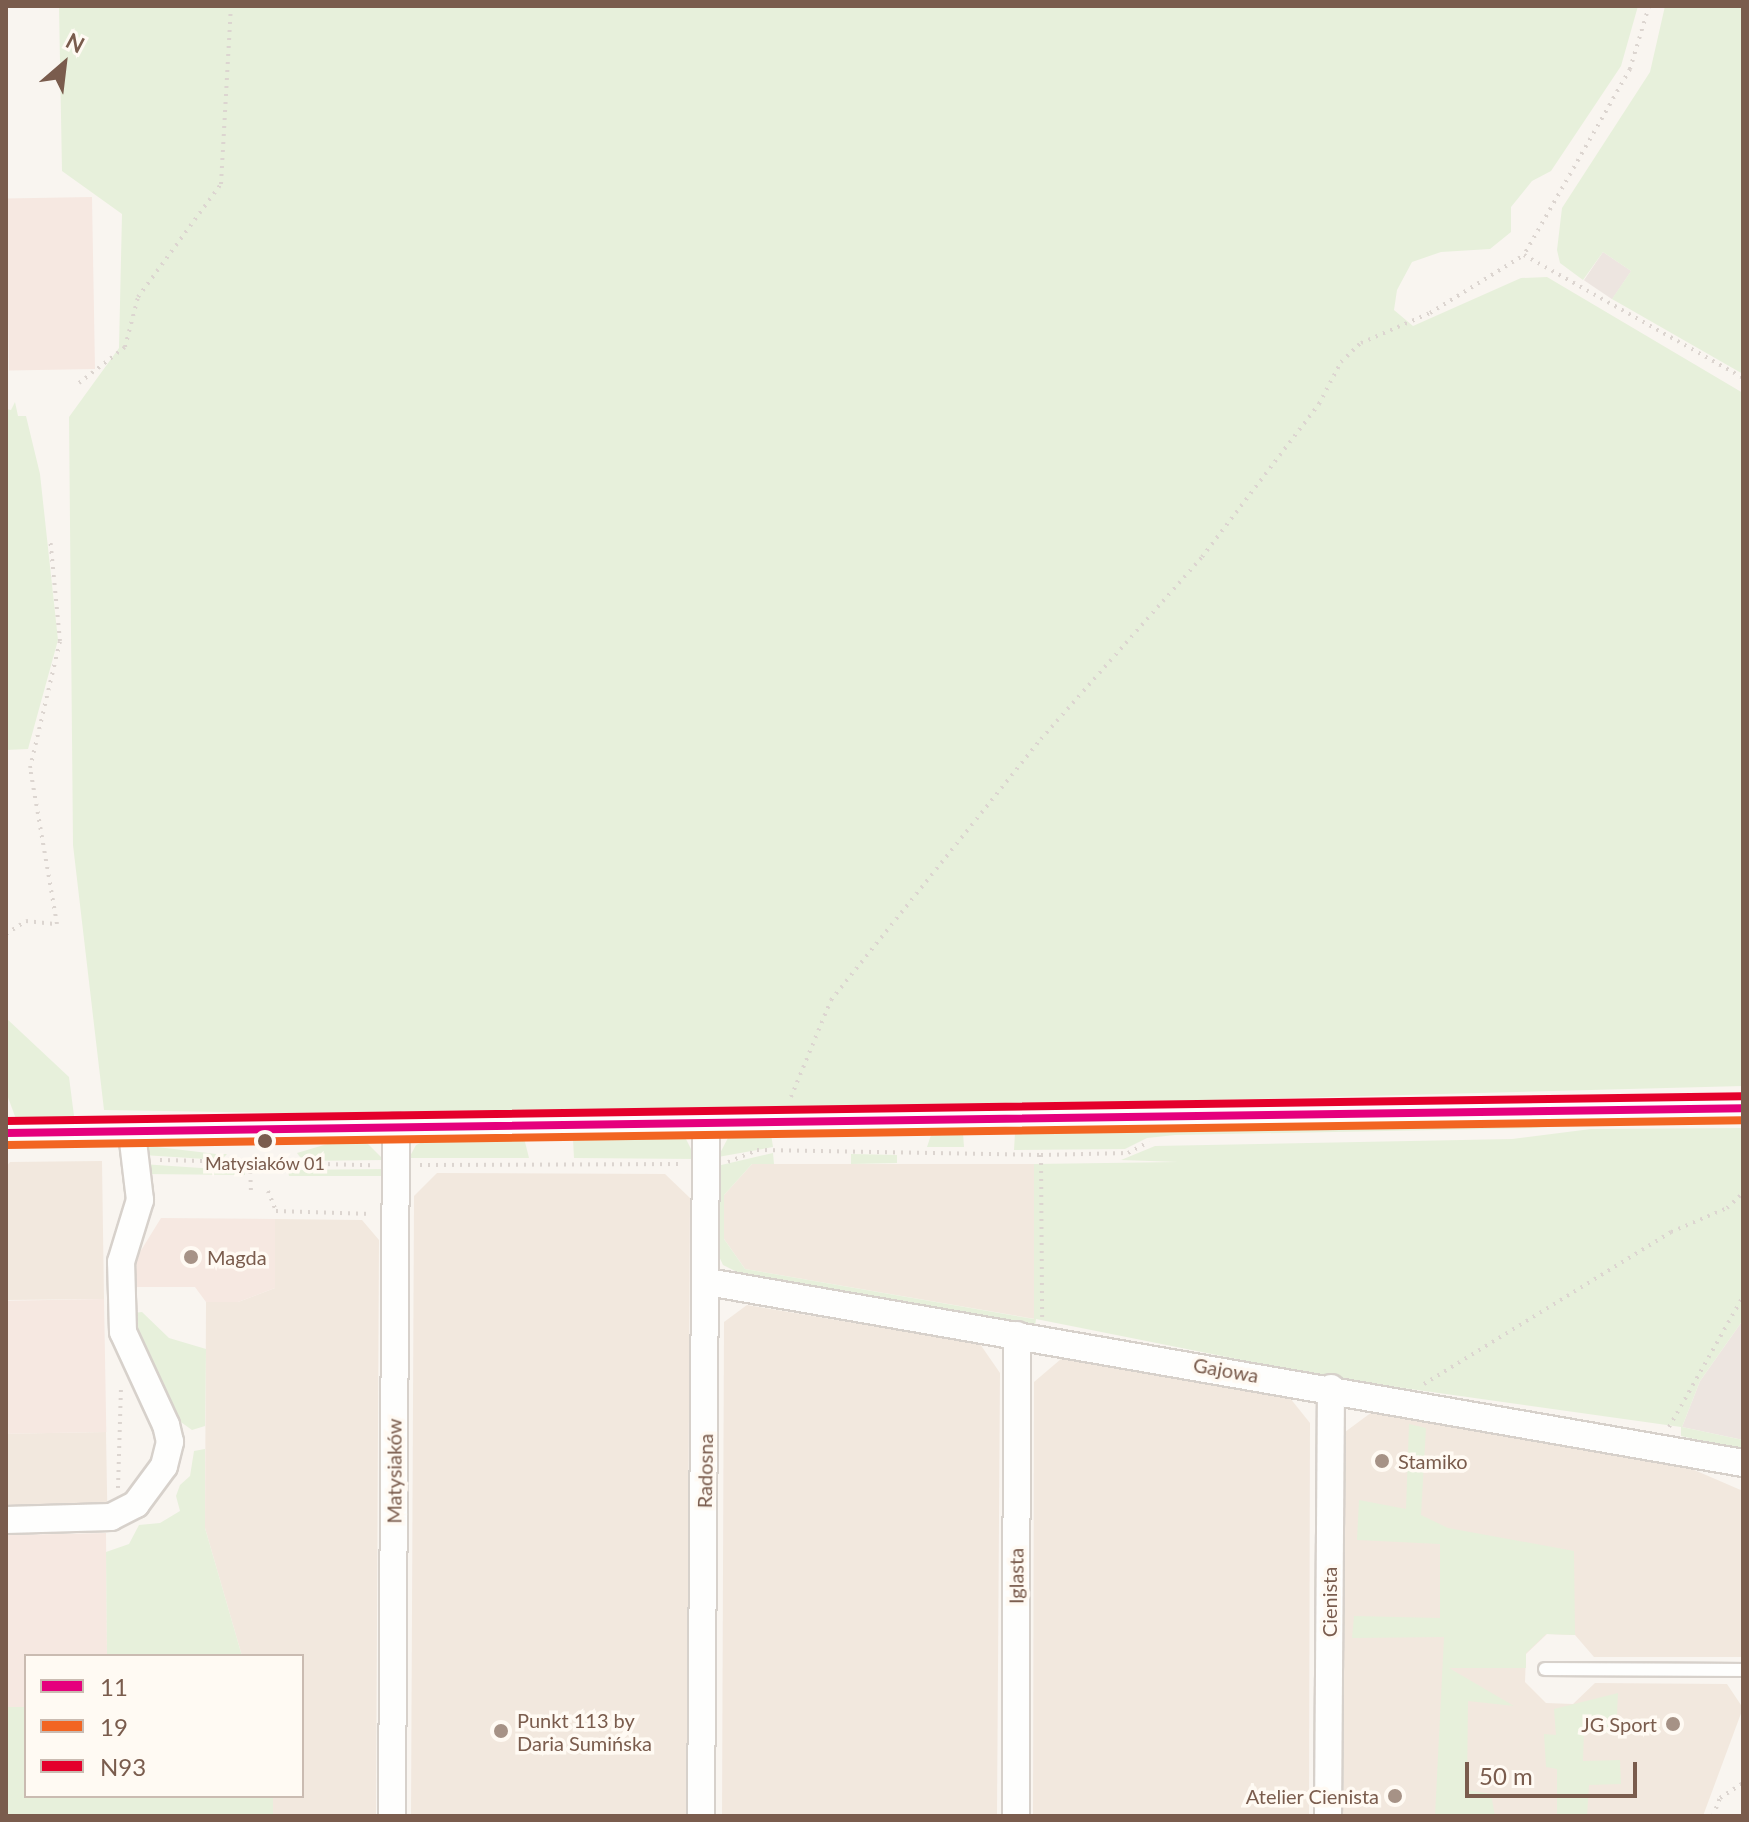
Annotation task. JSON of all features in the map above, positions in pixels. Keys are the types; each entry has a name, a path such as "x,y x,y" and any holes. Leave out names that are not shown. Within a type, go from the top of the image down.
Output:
{"street":[{"path":"6,1133 133,1145 396,1126 706,1127 1743,1108"},
{"name":"Matysiaków","path":"392,1816 396,1126"},
{"name":"Radosna","path":"701,1816 708,1282 706,1127"},
{"path":"6,1520 111,1517 145,1494 164,1466 170,1442 123,1332 121,1262 140,1200 133,1145"},
{"name":"Gajowa","path":"708,1282 1029,1330 1331,1388 1659,1444 1743,1463"},
{"name":"Iglasta","path":"1016,1816 1029,1330"},
{"name":"Cienista","path":"1328,1816 1331,1388"}],"lane":[{"path":"1545,1669 1743,1670"}],"path":[{"path":"79,383 125,347 138,297 221,184 231,6"},
{"path":"781,1125 831,1000 1041,739 1202,557 1319,404 1341,362 1361,343 1430,313 1524,255 1630,69 1649,6"},
{"path":"1524,255 1743,378"},
{"path":"6,934 26,921 57,924 30,768 60,641 50,538"},
{"path":"133,1145 250,1164 395,1165 739,1162 757,1150 1041,1155 1128,1153 1149,1142 1164,1141"},
{"path":"1029,1330 1041,1155"},
{"path":"250,1164 251,1193"},
{"path":"268,1191 276,1211 382,1214"},
{"path":"1405,1400 1431,1378 1671,1232 1727,1208 1743,1193"},
{"path":"1659,1444 1743,1297"},
{"path":"111,1517 117,1492 122,1379"},
{"path":"1713,1816 1720,1798 1743,1783"}],"shaded area":[{"path":"92,197 95,369 9,370 6,199"},
{"path":"1603,252 1631,271 1612,299 1584,280"},
{"path":"102,1161 104,1299 6,1300 6,1167 10,1162"},
{"path":"752,1164 1034,1164 1035,1319 745,1269 724,1239 724,1195"},
{"path":"437,1173 665,1174 690,1198 687,1816 411,1816 414,1196"},
{"path":"161,1218 275,1219 275,1288 238,1302 206,1302 195,1287 132,1287 132,1265"},
{"path":"275,1219 362,1220 379,1240 376,1816 273,1816 273,1798 304,1798 304,1654 241,1654 205,1528 206,1302 238,1302 275,1288"},
{"path":"104,1299 106,1432 8,1434 6,1301"},
{"path":"747,1305 980,1344 1000,1373 997,1816 722,1816 724,1322"},
{"path":"1743,1320 1743,1440 1682,1427 1700,1381"},
{"path":"1061,1359 1290,1398 1310,1423 1309,1816 1033,1816 1034,1382"},
{"path":"1372,1412 1685,1466 1743,1491 1743,1657 1594,1657 1575,1635 1547,1634 1526,1654 1525,1682 1546,1703 1573,1704 1595,1683 1727,1684 1743,1708 1703,1816 1343,1816 1345,1432"},
{"path":"106,1432 107,1506 7,1508 6,1434"},
{"path":"106,1533 107,1654 24,1654 24,1707 6,1707 6,1535"}],"green space":[{"path":"59,6 1638,6 1621,66 1551,171 1532,181 1511,207 1511,232 1490,249 1441,252 1412,262 1397,290 1394,310 1413,326 1521,278 1547,277 1743,393 1743,1086 720,1113 400,1115 104,1110 73,845 69,417 119,348 122,214 62,171"},
{"path":"1665,6 1743,6 1743,374 1612,299 1631,271 1603,252 1583,280 1560,263 1557,250 1562,208 1650,72"},
{"path":"15,402 18,416 26,416 40,474 58,640 28,749 6,750 6,409 11,410"},
{"path":"6,1018 69,1077 74,1116 16,1119 6,1092"},
{"path":"1582,1122 1535,1128 1175,1135 1147,1138 1125,1149 1014,1150 1015,1133"},
{"path":"1743,1128 1743,1320 1700,1381 1682,1427 1743,1440 1743,1450 1681,1436 1681,1427 1332,1378 1036,1319 1035,1326 741,1274 723,1265 717,1252 717,1166 773,1153 774,1164 752,1164 724,1195 724,1239 745,1269 1034,1319 1034,1164 1178,1162 1121,1160 1155,1146 1512,1139 1591,1129"},
{"path":"932,1132 963,1133 964,1147 927,1147"},
{"path":"771,1134 773,1147 718,1157 729,1136"},
{"path":"685,1137 696,1159 574,1158 573,1139"},
{"path":"524,1138 529,1158 409,1158 416,1145 430,1139"},
{"path":"334,1142 367,1143 384,1160 303,1161 297,1153"},
{"path":"149,1146 227,1154 221,1160 143,1155"},
{"path":"851,1154 897,1155 897,1163 851,1164"},
{"path":"142,1164 245,1171 245,1175 142,1174"},
{"path":"386,1169 383,1176 289,1176 288,1170"},
{"path":"142,1312 169,1338 206,1349 205,1426 192,1430 178,1420 141,1360 131,1331 134,1313"},
{"path":"1409,1424 1426,1428 1421,1515 1448,1528 1574,1551 1575,1635 1546,1634 1526,1653 1526,1668 1449,1668 1514,1706 1468,1701 1467,1790 1491,1794 1495,1816 1435,1816 1444,1637 1352,1638 1354,1616 1440,1618 1440,1544 1357,1540 1359,1500 1406,1509"},
{"path":"205,1449 205,1528 241,1654 107,1654 106,1552 129,1544 139,1525 160,1523 180,1511 176,1496 180,1485 190,1476 194,1451"},
{"path":"1618,1693 1616,1734 1584,1730 1583,1761 1620,1760 1621,1784 1589,1785 1587,1816 1557,1816 1557,1769 1546,1767 1544,1734 1556,1735 1554,1709"},
{"path":"6,1707 24,1707 24,1798 273,1798 273,1816 6,1816"}],"transit line":[{"name":"N93","path":"6,1121 1743,1096"},
{"name":"11","path":"6,1133 1743,1108"},
{"name":"19","path":"6,1145 1743,1120"}],"place":[{"name":"Matysiaków 01","path":"265,1141"},
{"name":"Magda","path":"191,1257"},
{"name":"Stamiko","path":"1382,1461"},
{"name":"JG Sport","path":"1673,1724"},
{"name":"Punkt 113 by Daria Sumińska","path":"501,1731"},
{"name":"Atelier Cienista","path":"1395,1796"}]}
